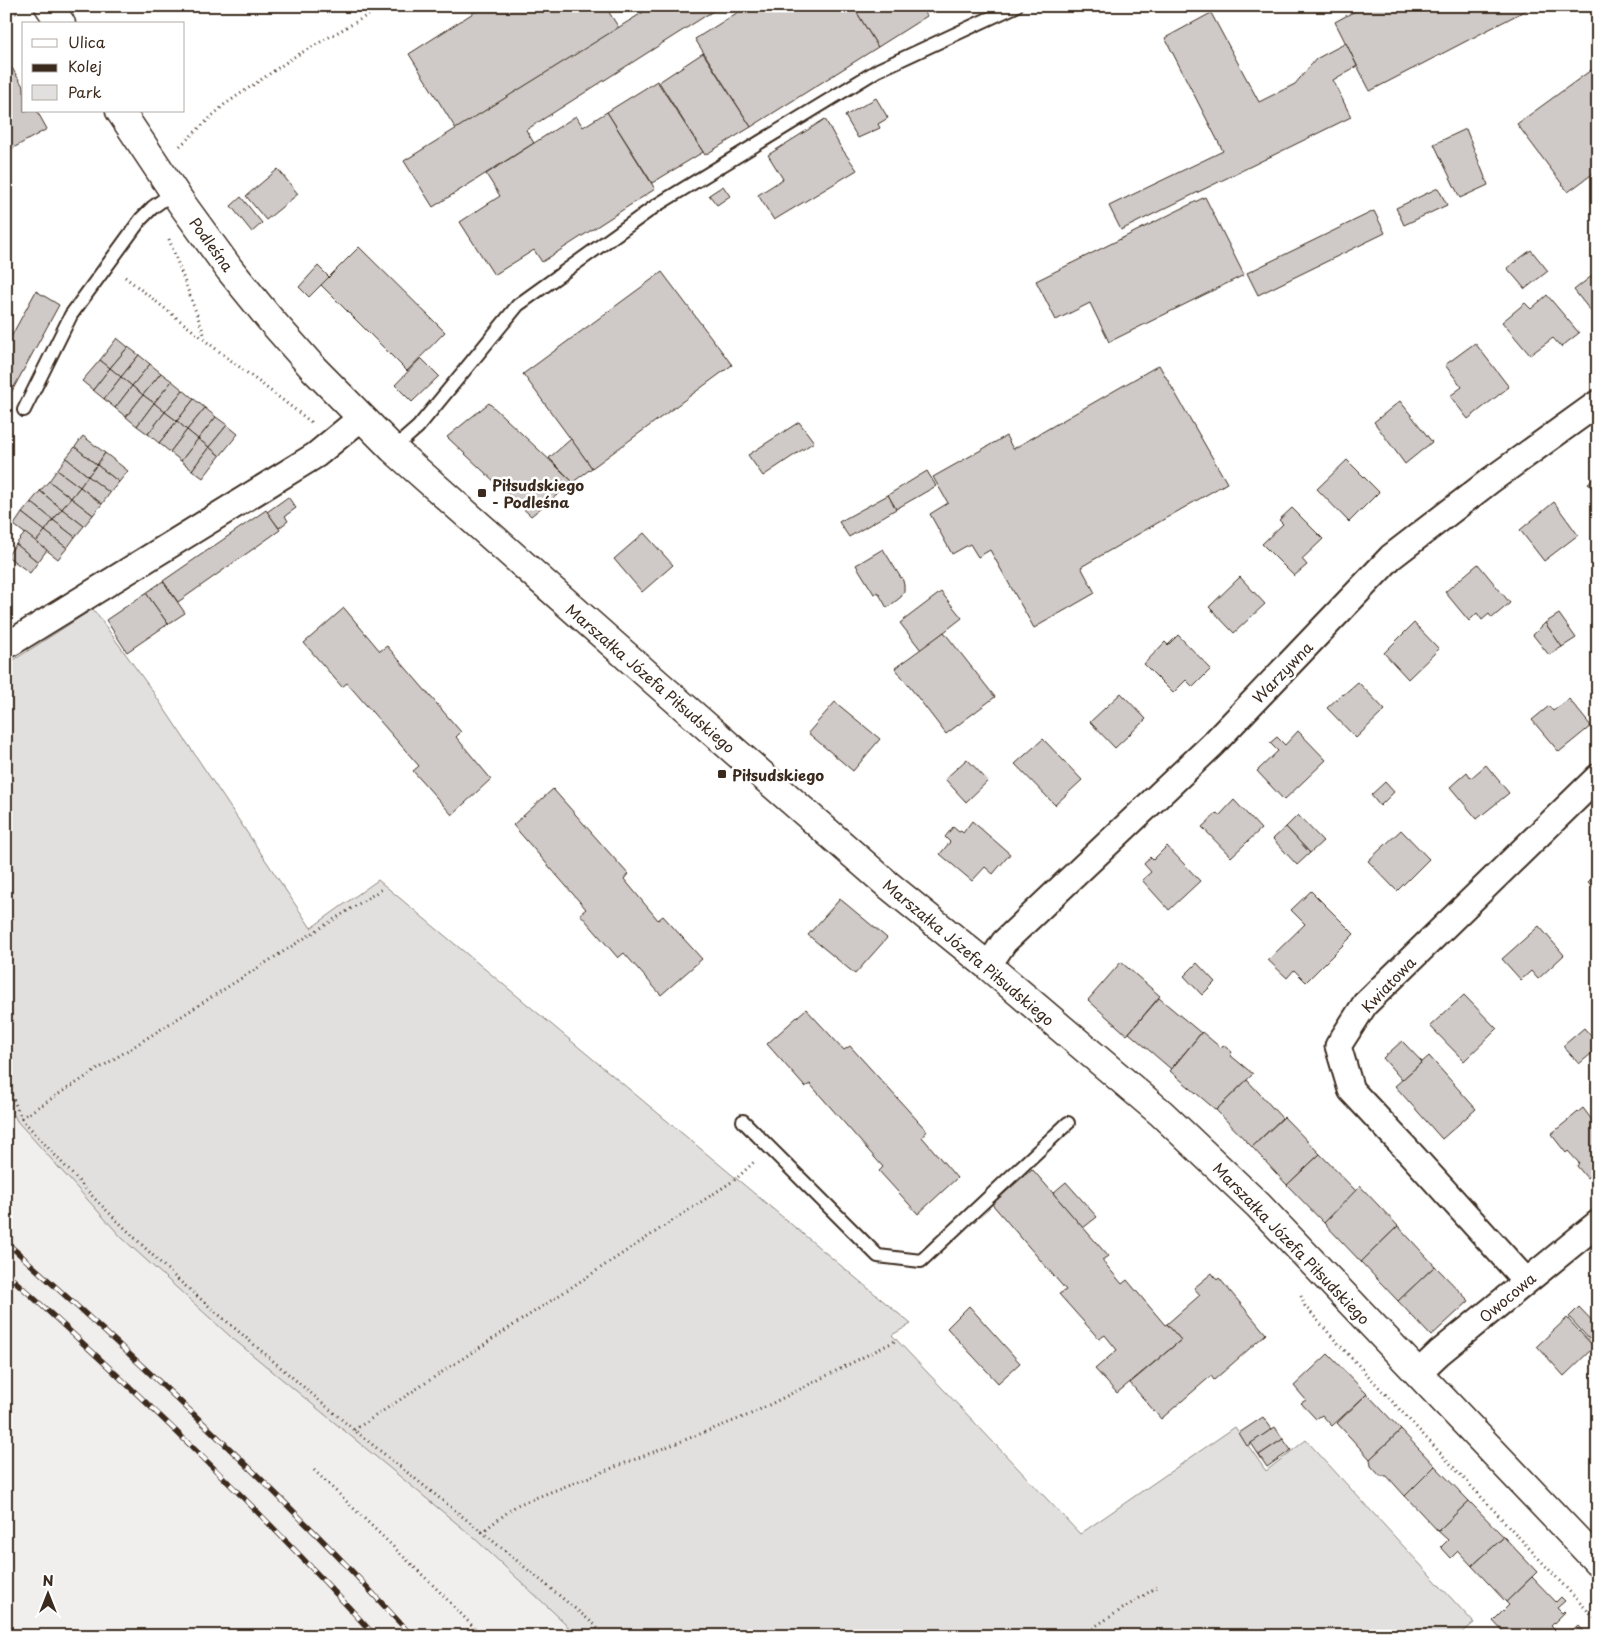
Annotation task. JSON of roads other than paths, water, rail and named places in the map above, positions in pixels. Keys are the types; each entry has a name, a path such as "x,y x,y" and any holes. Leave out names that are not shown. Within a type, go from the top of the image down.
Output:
{"street":[{"path":"49,6 60,22"},
{"name":"Podleśna","path":"121,112 174,192 241,284 314,369"},
{"name":"Marszałka Józefa Piłsudskiego","path":"314,369 393,449 830,834 1161,1113 1258,1205 1598,1562"},
{"name":"Warzywna","path":"988,966 1004,942 1212,745 1391,557 1491,480 1598,403"},
{"path":"6,646 316,455 362,417"},
{"name":"Kwiatowa","path":"1526,1281 1351,1090 1338,1046 1365,1004 1598,777"},
{"name":"Owocowa","path":"1418,1373 1439,1353 1598,1223"}],"lane":[{"path":"393,449 418,427 518,305 657,205 878,70 1016,6"},
{"path":"24,410 71,315 141,219 153,207 174,192"},
{"path":"743,1121 878,1256 921,1262 1068,1123"}],"railway":[{"path":"6,1242 230,1449 330,1548 412,1636"},
{"path":"6,1273 101,1360 241,1495 375,1636"}],"place":[{"name":"Piłsudskiego - Podleśna","path":"482,493"},
{"name":"Piłsudskiego","path":"722,774"}]}
